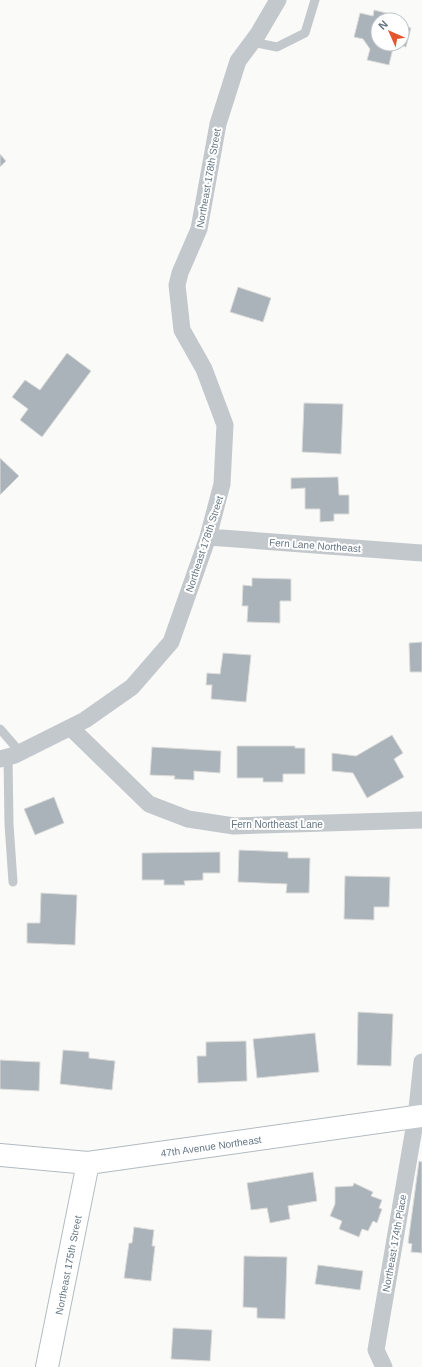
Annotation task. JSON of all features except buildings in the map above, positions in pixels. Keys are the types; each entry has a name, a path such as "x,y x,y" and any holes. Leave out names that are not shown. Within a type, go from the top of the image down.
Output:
{"street":[{"name":"Northeast 178th Street","path":"9,756 71,728 132,687 171,642 208,537 222,484 225,425 204,369 182,330 177,285 180,273 199,230 218,124 238,61 252,42 278,0"},
{"name":"Fern Lane Northeast","path":"208,537 422,553"},
{"name":"Fern Northeast Lane","path":"71,728 149,804 188,819 234,826 422,820"},
{"name":"Northeast 174th Place","path":"384,1367 376,1350 419,1117 422,1062"},
{"name":"47th Avenue Northeast","path":"0,1155 88,1163 419,1117"},
{"name":"Northeast 175th Street","path":"47,1367 88,1163"}],"lane":[{"path":"252,42 276,47 305,33 315,0"},
{"path":"0,729 9,756 9,824 13,882"}]}
